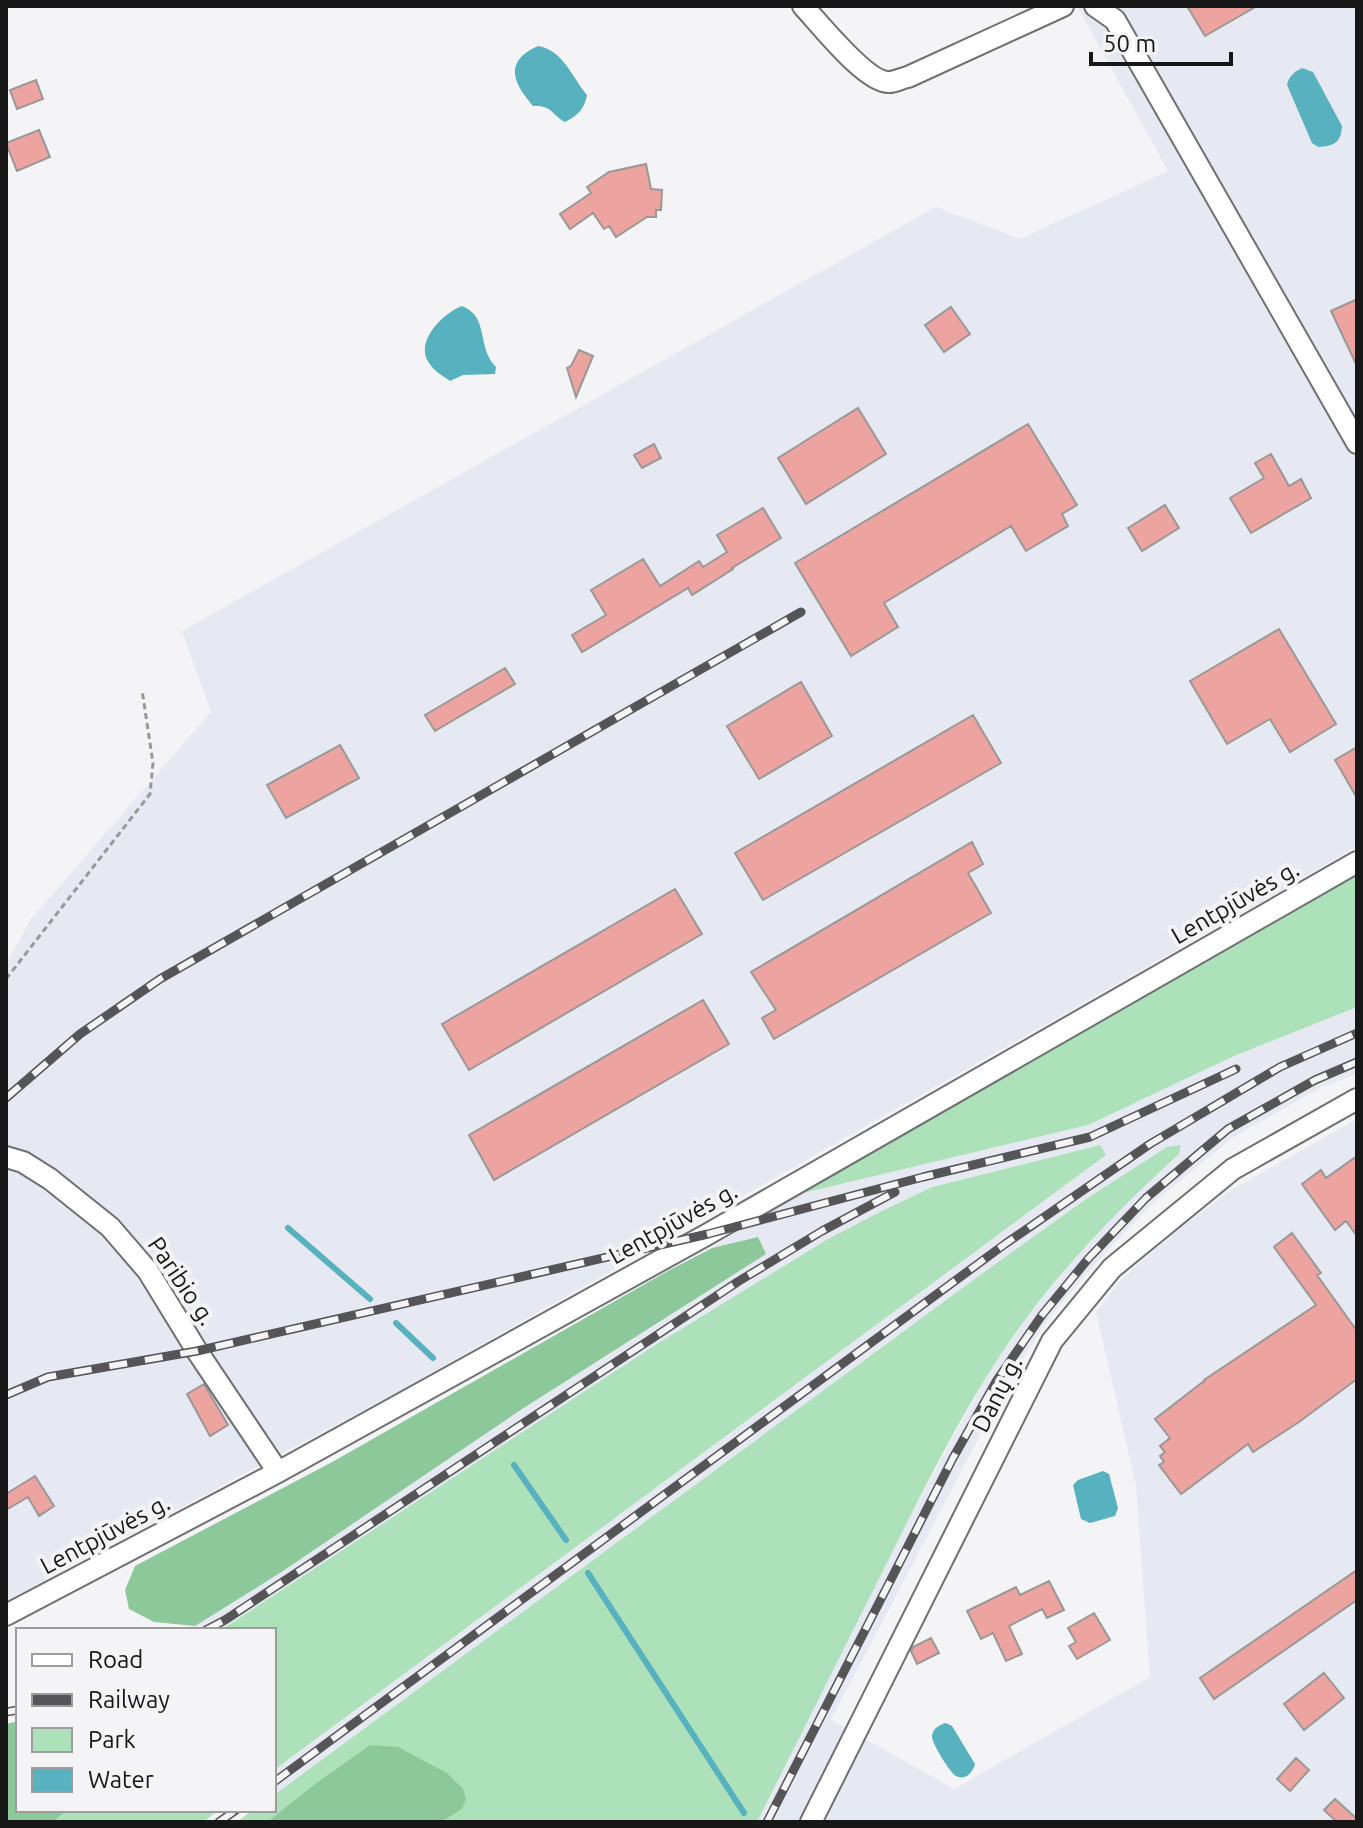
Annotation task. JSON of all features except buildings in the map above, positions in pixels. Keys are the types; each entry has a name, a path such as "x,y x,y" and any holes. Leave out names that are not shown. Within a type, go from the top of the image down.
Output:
{"street":[{"path":"803,6 859,67 875,79 888,83 908,77 1063,6"},
{"path":"1095,6 1115,20 1357,443"},
{"name":"Lentpjūvės g.","path":"6,1615 278,1472 722,1226 1357,862"},
{"name":"Danų g.","path":"811,1822 1052,1341 1112,1268 1233,1169 1357,1099"},
{"name":"Paribio g.","path":"6,1157 23,1162 50,1179 118,1236 148,1271 278,1472"}],"path":[{"path":"6,979 150,794 153,763 142,690"}],"shaded area":[{"path":"1077,6 1357,6 1357,846 401,1390 6,1601 6,964 31,919 211,712 182,631 936,207 1020,239 1168,171"},
{"path":"1357,1007 1357,1074 1320,1088 1232,1138 1152,1204 1049,1318 1010,1378 831,1720 954,1789 1150,1677 1136,1485 1096,1312 1121,1280 1177,1230 1233,1189 1357,1119 1357,1822 757,1822 914,1509 989,1372 1030,1313 1087,1243 1131,1197 1167,1147 1086,1199 976,1278 276,1794 276,1769 1106,1155 1100,1145 932,1187 884,1210 649,1349 224,1628 190,1628 283,1571 522,1409 758,1237 712,1248 795,1195 1088,1125 1234,1056"}],"green space":[{"path":"1357,873 1357,1007 1234,1056 1088,1125 795,1195"},
{"path":"1100,1145 1106,1155 276,1769 276,1628 224,1628 649,1349 828,1239 932,1187"},
{"path":"1181,1145 1179,1154 1064,1271 1010,1341 971,1402 757,1822 442,1822 462,1809 370,1745 267,1822 237,1822 250,1812 276,1812 276,1794 976,1278 1086,1199 1167,1147"},
{"path":"758,1237 766,1254 522,1409 283,1571 195,1626 154,1622 129,1609 125,1590 135,1566 334,1461 666,1272 712,1248"},
{"path":"16,1722 16,1812 65,1812 53,1822 6,1822 6,1724"},
{"path":"370,1745 398,1747 447,1773 463,1789 466,1799 462,1809 442,1822 267,1822 316,1783"},
{"path":"65,1812 216,1812 203,1822 53,1822"}],"water":[{"path":"538,46 561,59 587,95 580,112 565,122 548,109 533,106 516,80 516,65 520,58"},
{"path":"1302,68 1313,72 1342,126 1338,140 1332,144 1318,147 1312,143 1287,85 1292,75"},
{"path":"462,306 471,311 480,325 486,351 496,367 495,374 463,375 450,381 429,363 425,346 439,322"},
{"path":"1103,1471 1109,1474 1118,1508 1115,1516 1090,1523 1081,1519 1073,1485 1078,1480"},
{"path":"946,1723 952,1726 975,1764 966,1777 953,1774 932,1739 935,1729"}],"waterway":[{"path":"288,1228 370,1299"},
{"path":"396,1323 433,1358"},
{"path":"514,1465 566,1540"},
{"path":"588,1573 744,1813"}],"railway":[{"path":"6,1098 80,1034 160,979 801,612"},
{"path":"276,1781 1005,1244 1150,1144 1280,1067 1357,1033"},
{"path":"767,1822 953,1458 997,1380 1042,1315 1088,1259 1146,1198 1228,1129 1315,1080 1357,1062"},
{"path":"6,1395 48,1377 197,1351 708,1234 1090,1137 1236,1069"},
{"path":"210,1628 739,1281 895,1192"},
{"path":"6,1712 16,1710"},
{"path":"219,1822 233,1812"}]}
